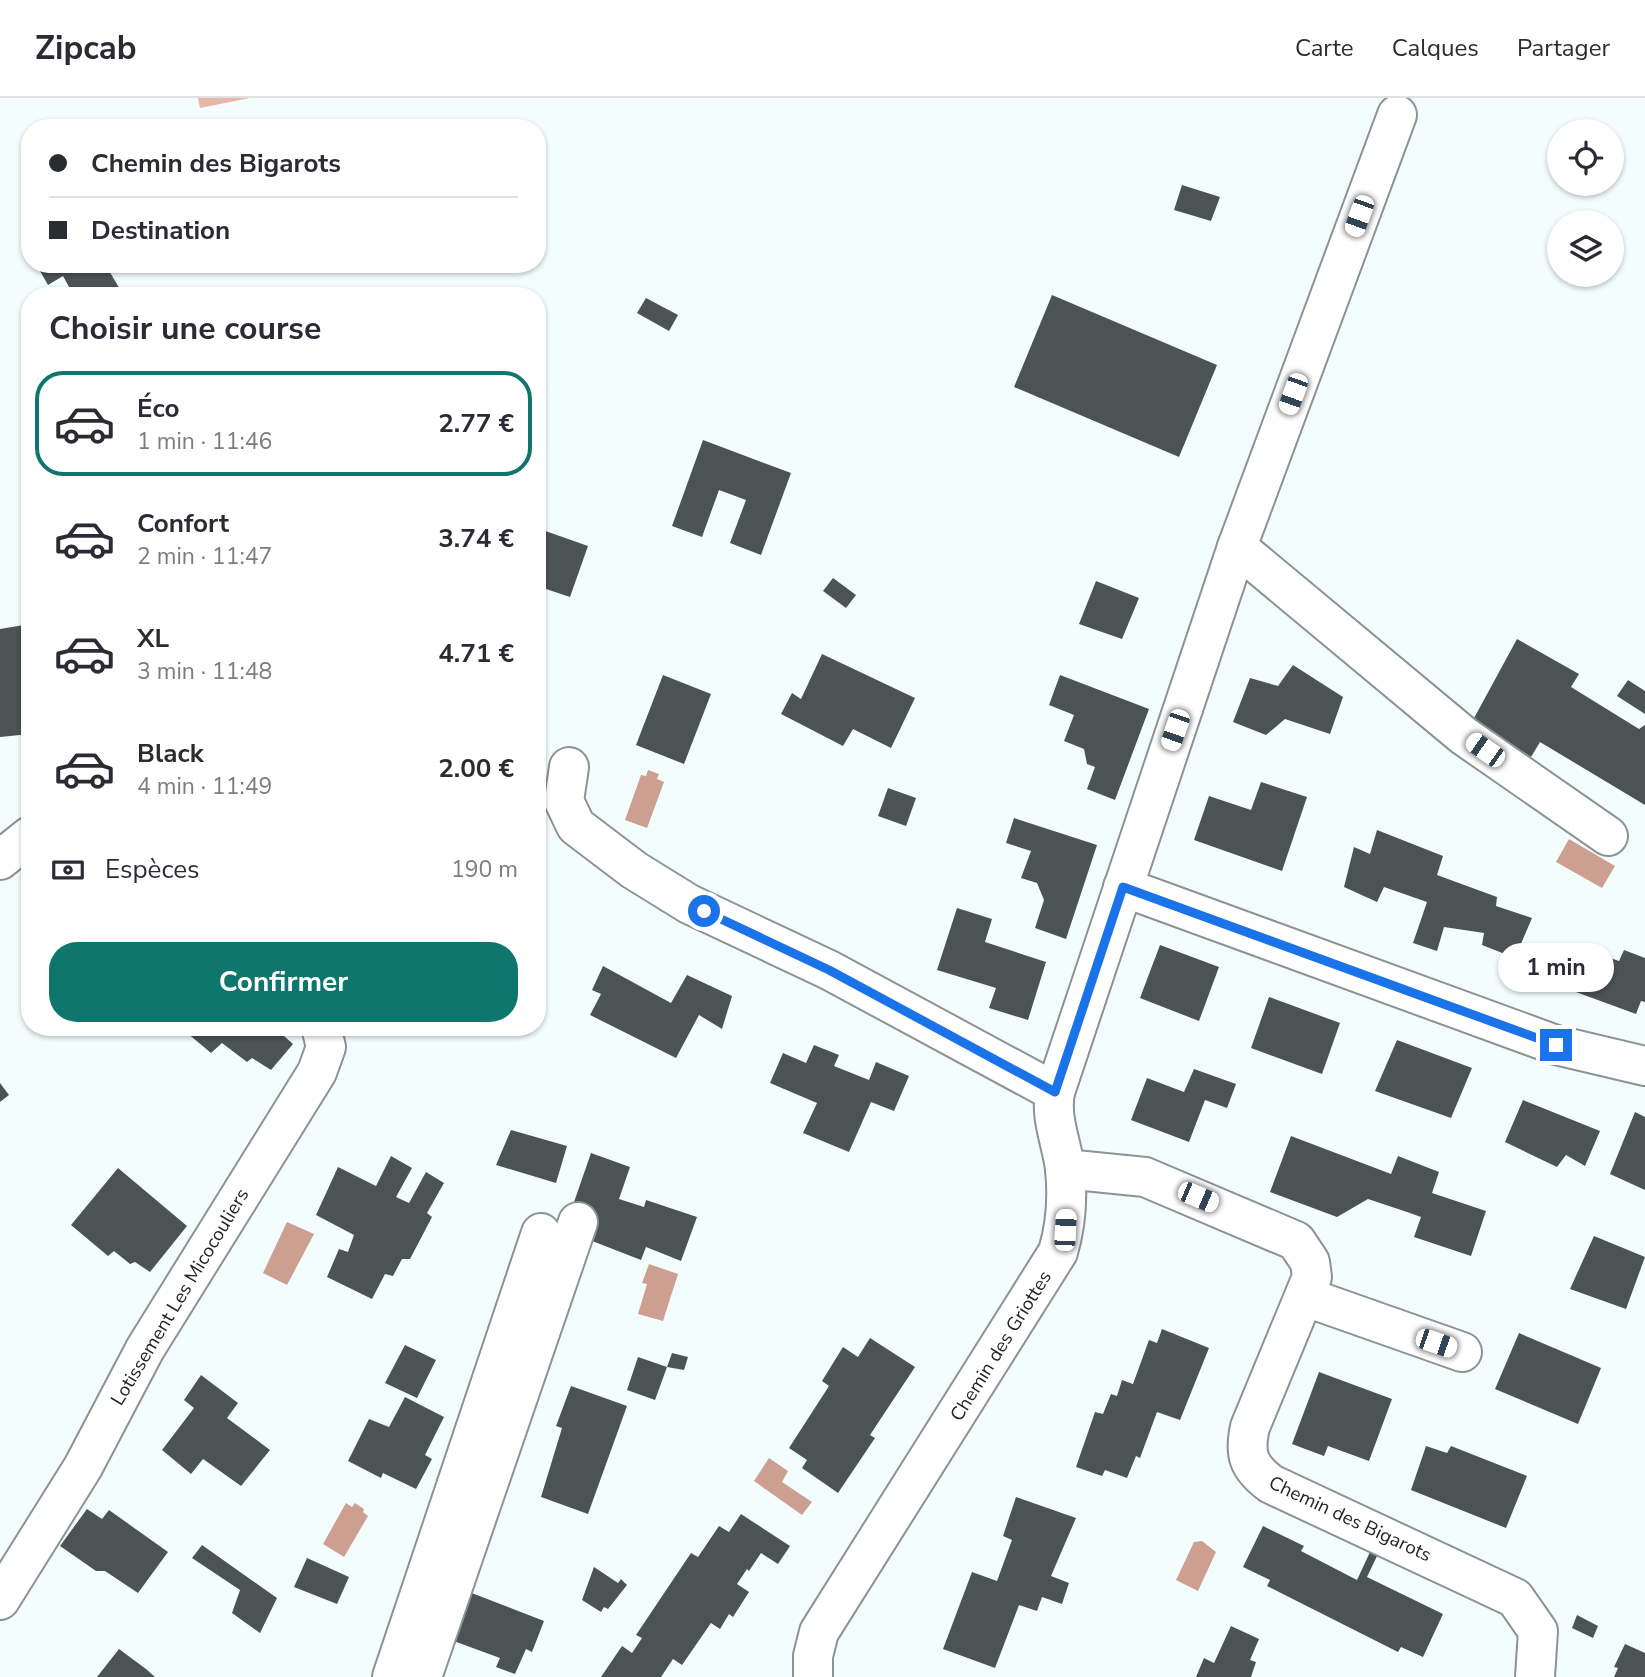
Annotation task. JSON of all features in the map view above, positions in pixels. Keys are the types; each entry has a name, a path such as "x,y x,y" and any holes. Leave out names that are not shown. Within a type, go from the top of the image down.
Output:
{"street":[{"name":"Chemin des Griottes","path":"813,1677 813,1657 819,1632 1053,1264 1065,1230 1065,1168 1054,1115 1055,1092 1237,547 1397,115"},
{"path":"1237,547 1464,736 1608,836"},
{"path":"569,767 564,801 576,826 634,870 689,904 829,970 1055,1092"},
{"path":"0,860 21,842"},
{"path":"1123,887 1556,1045 1645,1066"},
{"name":"Lotissement Les Micocouliers","path":"0,1600 83,1467 145,1349 317,1072 326,1047 323,1036"},
{"name":"Chemin des Bigarots","path":"1065,1168 1145,1177 1288,1236 1305,1251 1312,1277 1250,1427 1246,1450 1250,1464 1271,1484 1515,1598 1538,1631 1535,1677"},
{"path":"422,1677 578,1222"},
{"path":"392,1677 541,1233"},
{"path":"1306,1297 1462,1352"},
{"path":"787,1677 819,1632"}],"shaded area":[{"path":"198,98 250,98 200,108"},
{"path":"648,770 659,774 657,779 664,782 647,828 625,820 641,775 646,776"},
{"path":"1569,839 1615,866 1602,888 1556,862"},
{"path":"287,1222 314,1234 287,1285 263,1273"},
{"path":"649,1264 678,1274 663,1321 638,1314 647,1284 642,1283"},
{"path":"769,1458 788,1471 782,1482 812,1502 802,1515 754,1481"},
{"path":"346,1503 352,1507 355,1503 364,1509 363,1512 368,1516 344,1557 323,1544"},
{"path":"1202,1541 1216,1552 1198,1591 1176,1580 1194,1542"}],"building":[{"path":"1182,185 1220,197 1211,221 1174,210"},
{"path":"41,273 110,273 119,287 69,287 63,276 48,285"},
{"path":"1052,295 1217,365 1179,457 1014,387"},
{"path":"646,298 678,315 669,331 637,313"},
{"path":"703,440 791,473 761,555 730,543 746,500 719,490 702,537 672,526"},
{"path":"546,531 588,546 570,597 546,589"},
{"path":"833,578 856,595 846,608 823,591"},
{"path":"1096,581 1139,598 1122,639 1079,624"},
{"path":"21,626 21,735 0,737 0,629"},
{"path":"1517,639 1579,674 1571,687 1639,729 1645,725 1645,805 1540,742 1531,757 1473,720"},
{"path":"822,654 915,698 891,748 853,729 843,746 781,714 792,693 801,699"},
{"path":"1293,665 1343,697 1330,734 1285,719 1266,735 1233,722 1250,678 1278,686"},
{"path":"663,675 711,694 684,764 636,745"},
{"path":"1060,675 1149,709 1115,800 1087,789 1095,767 1087,764 1084,749 1064,741 1074,715 1049,705"},
{"path":"1628,680 1645,691 1645,714 1617,696"},
{"path":"1261,782 1307,797 1282,871 1194,840 1209,796 1251,810"},
{"path":"888,788 916,798 906,826 878,816"},
{"path":"1014,818 1097,845 1066,939 1035,928 1044,900 1037,883 1021,878 1031,851 1006,843"},
{"path":"1377,830 1443,856 1437,875 1497,897 1496,906 1532,918 1515,958 1482,945 1484,933 1444,927 1437,951 1413,943 1427,902 1384,887 1377,902 1344,887 1354,847 1370,854"},
{"path":"957,908 992,919 985,942 1046,962 1028,1020 989,1008 996,988 937,970"},
{"path":"1160,945 1219,967 1199,1021 1140,998"},
{"path":"1579,947 1619,961 1624,950 1645,958 1645,1002 1641,1001 1636,1014 1565,988"},
{"path":"603,966 671,1003 687,975 732,996 722,1029 699,1015 676,1058 590,1015 601,994 592,990"},
{"path":"1269,997 1340,1023 1322,1074 1251,1048"},
{"path":"191,1036 284,1036 293,1044 271,1070 252,1058 247,1062 222,1043 211,1053"},
{"path":"1397,1040 1472,1068 1451,1118 1375,1091"},
{"path":"814,1045 839,1055 834,1066 869,1080 876,1062 909,1076 894,1111 871,1102 849,1152 803,1133 817,1103 770,1083 783,1053 806,1063"},
{"path":"1194,1069 1236,1084 1227,1108 1205,1100 1189,1142 1131,1120 1147,1078 1184,1092"},
{"path":"0,1083 9,1095 0,1102"},
{"path":"1523,1100 1600,1131 1585,1166 1566,1155 1557,1167 1505,1142"},
{"path":"1635,1112 1645,1117 1645,1190 1610,1174"},
{"path":"511,1130 567,1146 556,1183 496,1165"},
{"path":"1291,1136 1391,1174 1398,1156 1439,1172 1432,1193 1486,1211 1471,1256 1414,1237 1421,1217 1368,1199 1337,1217 1270,1192"},
{"path":"591,1153 630,1167 619,1199 644,1207 646,1200 697,1217 681,1261 646,1247 641,1260 587,1239 596,1214 573,1205"},
{"path":"391,1156 412,1168 396,1197 409,1203 426,1172 444,1183 427,1213 432,1217 410,1259 402,1259 393,1276 385,1274 372,1299 327,1277 339,1249 348,1252 354,1235 316,1215 338,1167 376,1186"},
{"path":"118,1168 187,1226 150,1272 135,1262 130,1264 114,1251 108,1256 71,1225"},
{"path":"1594,1236 1645,1257 1626,1309 1570,1289"},
{"path":"1162,1329 1209,1348 1180,1420 1157,1412 1140,1458 1136,1456 1127,1478 1105,1470 1102,1476 1076,1467 1095,1412 1103,1414 1111,1394 1117,1396 1122,1380 1133,1384 1149,1340 1157,1343"},
{"path":"1519,1333 1601,1368 1578,1424 1495,1389"},
{"path":"870,1338 915,1367 870,1435 875,1438 838,1493 802,1468 807,1460 789,1448 829,1386 822,1381 843,1347 858,1357"},
{"path":"405,1345 436,1360 417,1398 385,1383"},
{"path":"672,1353 688,1357 684,1370 667,1367"},
{"path":"638,1357 667,1367 655,1400 627,1390"},
{"path":"1319,1372 1392,1399 1369,1461 1328,1446 1324,1456 1292,1444"},
{"path":"201,1375 238,1403 227,1418 270,1450 241,1486 203,1459 191,1474 162,1450 194,1408 184,1400"},
{"path":"571,1386 627,1406 588,1514 541,1497 562,1428 556,1426"},
{"path":"405,1397 444,1417 425,1455 432,1459 416,1489 383,1473 381,1478 348,1461 369,1419 389,1427"},
{"path":"1426,1446 1447,1453 1451,1446 1527,1476 1506,1528 1411,1490"},
{"path":"1016,1497 1076,1518 1051,1576 1069,1583 1062,1604 1042,1597 1037,1611 1019,1605 995,1668 943,1649 972,1572 997,1581 1012,1540 1003,1536"},
{"path":"87,1509 102,1519 109,1510 168,1552 138,1593 105,1571 96,1571 60,1546"},
{"path":"741,1514 790,1546 778,1564 761,1553 749,1571 747,1569 737,1584 749,1592 733,1617 729,1614 720,1629 711,1623 682,1665 673,1659 661,1677 601,1677 622,1646 632,1653 642,1638 636,1635 691,1553 698,1557 719,1526 729,1532"},
{"path":"1263,1526 1304,1546 1301,1551 1357,1580 1370,1552 1378,1554 1367,1577 1443,1614 1423,1657 1401,1647 1398,1652 1267,1586 1270,1580 1243,1567"},
{"path":"202,1545 277,1598 260,1633 232,1613 240,1590 192,1558"},
{"path":"307,1558 349,1577 337,1604 294,1587"},
{"path":"594,1567 618,1583 621,1579 627,1585 608,1609 604,1607 601,1612 582,1600"},
{"path":"469,1592 544,1621 532,1652 526,1649 515,1674 496,1667 500,1658 451,1640"},
{"path":"1577,1615 1598,1626 1593,1638 1572,1628"},
{"path":"1231,1626 1259,1639 1250,1660 1256,1662 1251,1677 1196,1677 1204,1658 1214,1663"},
{"path":"1625,1644 1645,1653 1645,1677 1614,1677 1618,1668 1614,1667"},
{"path":"119,1649 146,1669 155,1677 97,1677"}],"route":[{"path":"704,911 829,970 1055,1092 1123,887 1292,946 1556,1045"}]}
